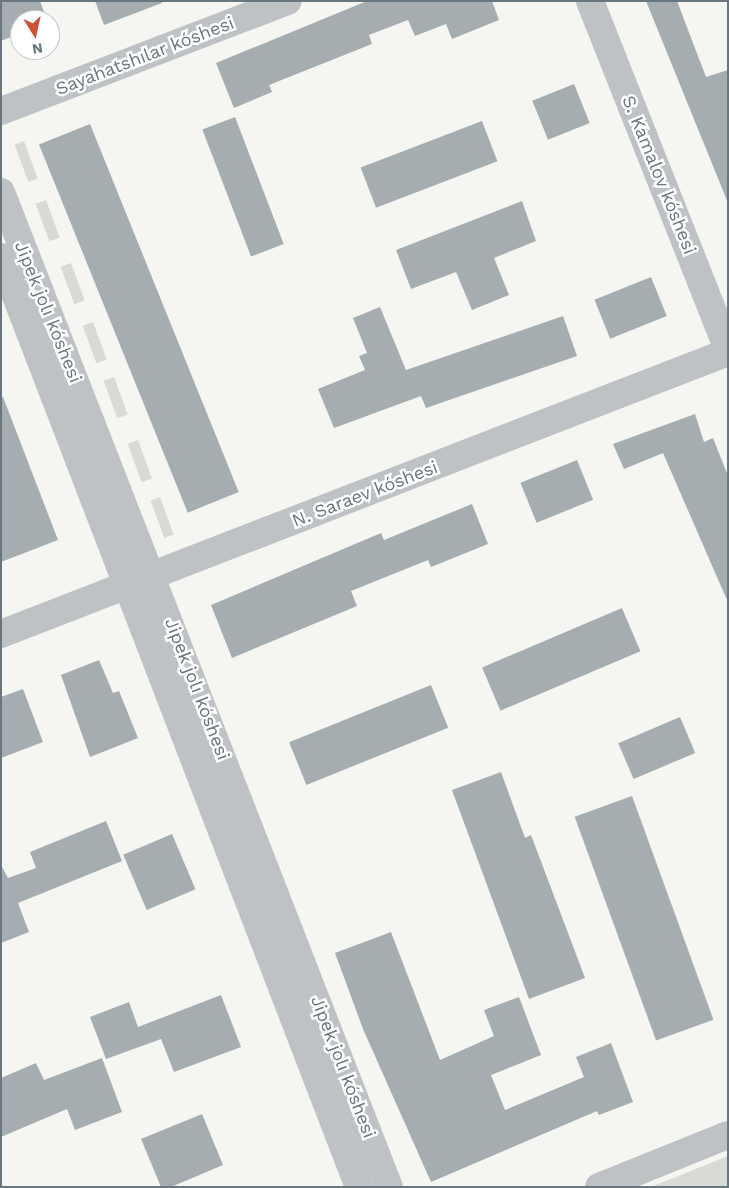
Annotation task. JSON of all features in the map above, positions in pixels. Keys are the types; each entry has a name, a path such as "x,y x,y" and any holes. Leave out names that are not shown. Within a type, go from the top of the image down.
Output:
{"street":[{"name":"Sayahatshılar kóshesi","path":"1,111 288,1"},
{"name":"S. Kamalov kóshesi","path":"590,1 728,350"},
{"name":"Jipek jolı kóshesi","path":"1,192 359,1187"},
{"name":"Jipek jolı kóshesi","path":"1,257 141,580 389,1187"},
{"name":"N. Saraev kóshesi","path":"1,634 728,350"},
{"path":"599,1187 728,1135"}],"shaded area":[{"path":"24,141 38,179 28,182 15,144"},
{"path":"46,200 60,238 49,241 36,204"},
{"path":"71,263 85,301 74,304 61,267"},
{"path":"93,322 107,360 96,363 83,326"},
{"path":"114,377 128,415 117,418 104,381"},
{"path":"138,440 152,479 142,482 128,444"},
{"path":"160,497 174,535 164,538 151,500"},
{"path":"728,1156 728,1187 651,1187"}],"building":[{"path":"1,1 40,1 43,10 10,10 10,37 1,41"},
{"path":"95,1 162,1 162,3 104,25"},
{"path":"367,1 492,1 499,20 452,39 446,24 415,36 408,20 369,35 372,44 269,85 272,92 234,108 216,63"},
{"path":"646,1 677,1 706,77 728,70 728,203"},
{"path":"574,84 590,123 548,140 532,101"},
{"path":"235,117 284,244 251,257 202,130"},
{"path":"482,121 497,161 376,208 361,168"},
{"path":"90,124 239,492 188,513 39,145"},
{"path":"522,201 536,241 494,258 509,295 472,310 456,272 411,289 396,250"},
{"path":"651,277 667,316 610,339 594,300"},
{"path":"380,307 406,370 563,316 577,356 426,408 421,396 334,428 318,389 365,370 359,356 367,353 353,318"},
{"path":"3,397 58,540 1,562 1,398"},
{"path":"695,414 704,442 713,438 728,476 727,600 663,453 624,469 613,444"},
{"path":"577,460 593,500 537,523 520,483"},
{"path":"472,504 488,544 431,567 428,560 351,591 357,606 232,658 211,605 381,533 384,540"},
{"path":"622,608 640,651 500,711 482,667"},
{"path":"99,660 113,693 119,691 138,738 90,757 61,675"},
{"path":"431,685 448,728 306,785 289,742"},
{"path":"23,689 43,742 1,758 1,697"},
{"path":"680,717 695,753 634,779 618,743"},
{"path":"501,772 525,838 531,835 585,978 529,999 452,790"},
{"path":"632,796 713,1020 656,1041 575,817"},
{"path":"106,821 122,861 18,903 29,932 1,943 1,865 8,878 36,868 30,852"},
{"path":"172,834 195,889 147,910 123,855"},
{"path":"391,932 440,1060 494,1036 484,1010 519,997 541,1055 491,1075 505,1110 584,1077 576,1057 611,1043 633,1102 599,1115 597,1111 431,1182 363,1029 335,953"},
{"path":"221,995 241,1047 174,1072 161,1039 106,1059 90,1017 129,1002 138,1027"},
{"path":"102,1058 122,1112 75,1130 67,1109 1,1137 1,1078 36,1063 44,1080"},
{"path":"202,1114 223,1165 171,1187 161,1187 141,1139"}]}
